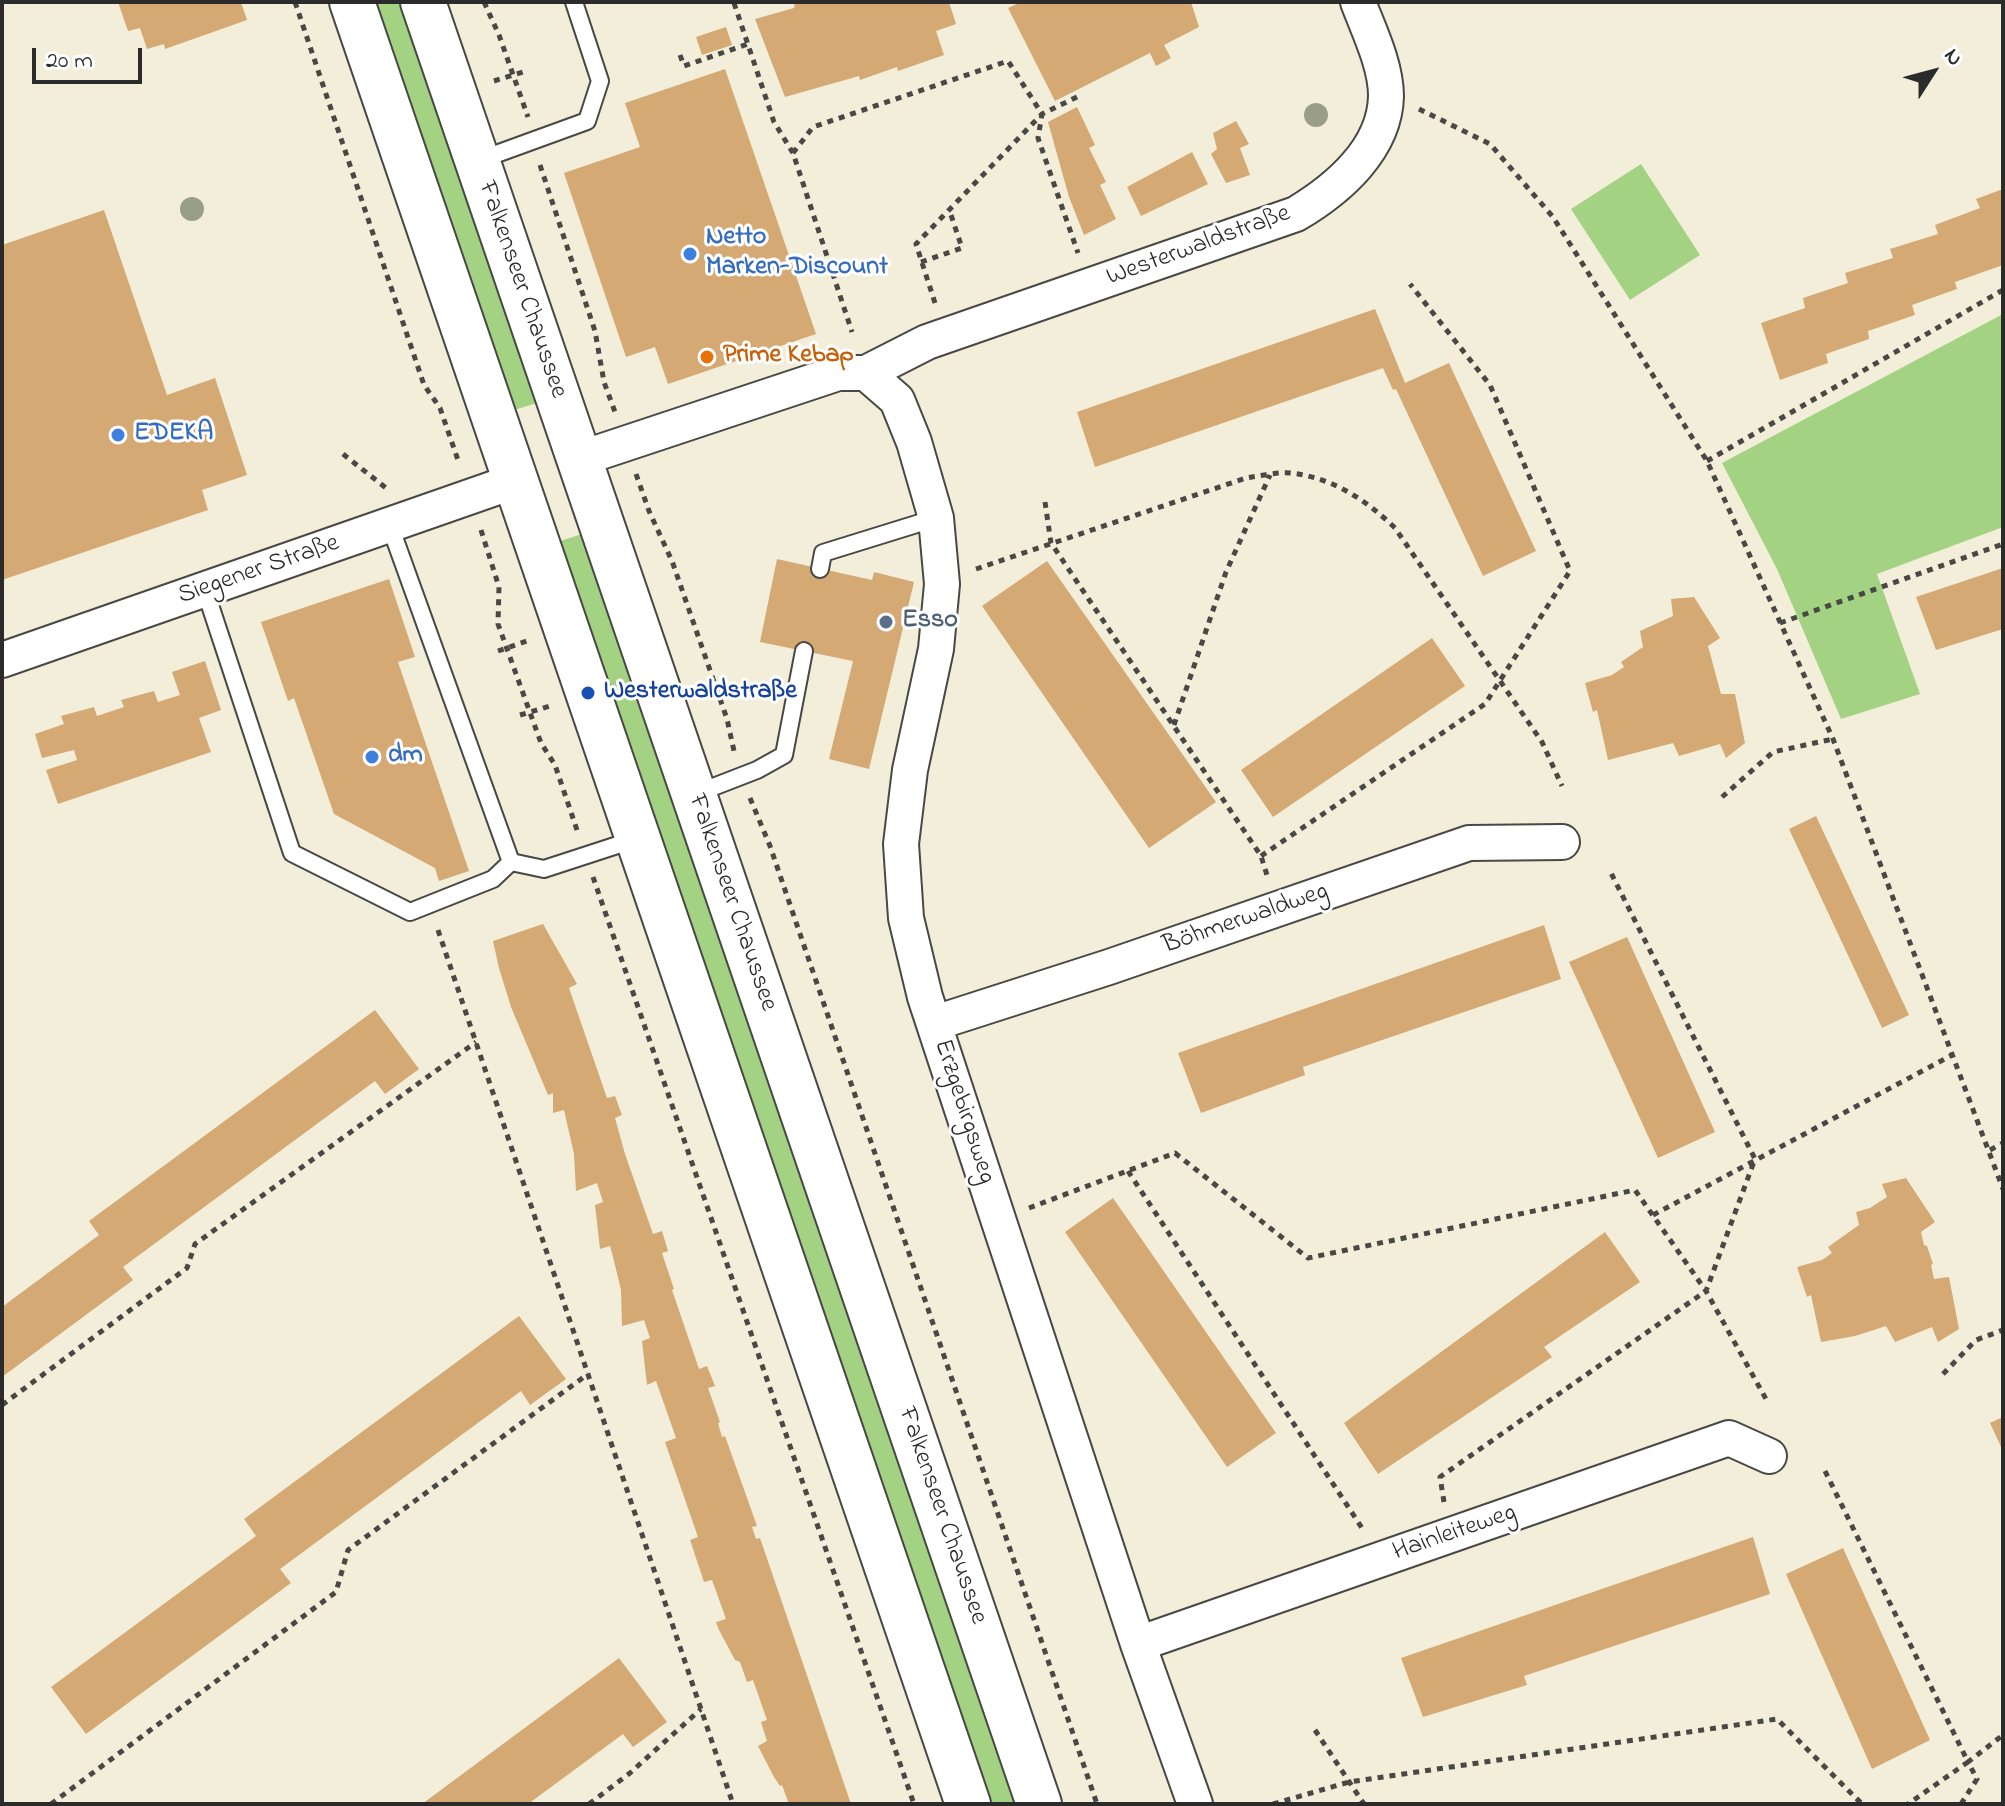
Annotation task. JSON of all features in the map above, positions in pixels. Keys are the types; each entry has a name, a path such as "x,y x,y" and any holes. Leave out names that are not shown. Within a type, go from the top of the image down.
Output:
{"main road":[{"path":"352,2 968,1804"},
{"name":"Falkenseer Chaussee","path":"423,2 1039,1804"},
{"path":"515,481 579,459"}],"street":[{"name":"Westerwaldstraße","path":"579,459 838,373 866,373 927,342 1296,214 1326,196 1354,167 1378,135 1386,97 1380,61 1358,2"},
{"name":"Erzgebirgsweg","path":"866,373 897,400 914,442 936,518 942,584 936,649 910,770 901,844 906,918 925,997 1138,1644 1195,1804"},
{"name":"Siegener Straße","path":"2,660 515,481"},
{"name":"Böhmerwaldweg","path":"935,1023 1109,967 1469,843 1562,842"},
{"name":"Hainleiteweg","path":"1138,1644 1729,1438 1769,1456"}],"lane":[{"path":"477,161 587,121 600,81 574,2"},
{"path":"820,569 823,553 936,518"},
{"path":"390,526 511,862"},
{"path":"205,590 292,853 410,912 493,879 511,862"},
{"path":"694,794 742,776 784,755 804,651"},
{"path":"511,862 544,869 638,838"}],"path":[{"path":"295,2 424,385 440,408 449,432"},
{"path":"484,2 535,140 540,169 595,331 604,382"},
{"path":"734,3 774,122 793,153 852,332"},
{"path":"680,55 684,66 748,44"},
{"path":"793,153 813,127 1008,61 1042,114 1038,138 1079,255"},
{"path":"494,81 523,72"},
{"path":"936,304 916,244 1042,114 1079,96"},
{"path":"1415,107 1490,144 1553,217 1707,461 1833,739 2003,1189"},
{"path":"921,262 962,248 949,209"},
{"path":"1261,856 1485,704 1570,571 1490,385 1410,284"},
{"path":"1707,461 2003,290"},
{"path":"343,454 389,490"},
{"path":"973,570 1246,478 1289,473 1331,483 1369,502 1395,528 1542,742 1562,786"},
{"path":"1174,726 1226,572 1270,475"},
{"path":"1045,502 1051,543 1261,856 1269,881"},
{"path":"649,511 672,561 727,719 742,776 775,861 1097,1804"},
{"path":"1780,623 2003,544"},
{"path":"488,551 499,587 498,624 541,743 555,765 914,1804"},
{"path":"498,651 528,640"},
{"path":"520,715 550,706"},
{"path":"1722,797 1773,752 1833,739"},
{"path":"1444,1503 1440,1477 1706,1291 1755,1159 1611,873"},
{"path":"429,905 733,1804"},
{"path":"2,1405 187,1268 195,1244 476,1042"},
{"path":"1653,1215 1954,1054"},
{"path":"1990,1150 2003,1143"},
{"path":"1026,1209 1175,1153 1308,1258 1635,1190 1706,1291 1766,1399"},
{"path":"1128,1171 1364,1531"},
{"path":"1943,1374 1976,1340 2003,1330"},
{"path":"51,1804 336,1592 348,1550 588,1374"},
{"path":"1825,1471 1977,1779 1961,1804"},
{"path":"589,1804 630,1773 701,1709"},
{"path":"1273,1804 1349,1782 1777,1719 1862,1804"},
{"path":"1315,1730 1364,1804"},
{"path":"1908,1804 2003,1735"}],"green space":[{"path":"375,2 400,2 537,403 514,410"},
{"path":"1641,164 1700,255 1630,300 1571,209"},
{"path":"2003,314 2003,527 1877,574 1920,694 1841,719 1777,569 1722,463"},
{"path":"582,534 1016,1804 988,1804 557,542"}],"building":[{"path":"118,2 241,2 247,20 165,49 164,44 147,49 140,28 128,31"},
{"path":"795,2 949,2 956,24 936,31 944,55 898,71 897,67 860,80 859,76 785,97 755,19 794,8"},
{"path":"1021,2 1191,2 1199,27 1164,45 1171,58 1156,66 1150,53 1055,101 1008,8"},
{"path":"726,27 732,45 702,55 696,37"},
{"name":"Netto Marken-Discount","path":"725,69 816,334 668,384 655,347 626,357 564,173 640,147 625,103"},
{"path":"1077,107 1095,145 1089,148 1106,182 1100,185 1116,219 1084,235 1069,197 1048,122"},
{"path":"1236,121 1249,144 1240,148 1250,175 1226,183 1211,154 1217,149 1213,133"},
{"path":"1192,152 1208,184 1141,216 1127,187"},
{"path":"2003,189 2003,265 1955,282 1957,289 1912,305 1915,315 1868,331 1869,339 1826,354 1828,363 1780,380 1761,323 1805,308 1803,298 1848,283 1845,273 1893,258 1890,249 1938,234 1935,225 1980,208 1976,199"},
{"name":"EDEKA","path":"104,210 167,395 215,378 247,475 202,490 208,510 2,580 2,245"},
{"path":"1375,309 1405,383 1449,363 1536,551 1483,576 1396,389 1393,390 1383,368 1095,467 1077,412"},
{"path":"777,559 872,580 874,572 914,582 869,769 829,759 853,661 760,642"},
{"path":"1047,561 1216,802 1149,848 982,606"},
{"path":"2003,568 2003,629 1936,650 1916,597"},
{"name":"dm","path":"389,579 415,657 398,662 469,871 439,881 435,868 334,814 294,698 288,701 261,622"},
{"path":"1694,597 1720,638 1708,646 1721,694 1735,694 1745,743 1726,758 1720,744 1679,756 1673,743 1608,760 1597,710 1593,712 1585,683 1612,675 1624,667 1621,662 1643,647 1640,631 1673,616 1671,599"},
{"path":"1432,638 1465,686 1273,817 1241,770"},
{"path":"205,661 221,710 199,718 211,752 58,804 46,770 77,760 74,750 42,758 35,734 64,724 61,716 94,707 97,716 124,707 121,700 154,691 158,702 180,695 172,672"},
{"path":"1816,816 1909,1015 1882,1028 1789,829"},
{"path":"543,924 577,984 569,988 607,1098 615,1096 622,1115 615,1118 625,1154 653,1234 662,1231 668,1251 662,1253 672,1290 699,1369 707,1366 715,1386 708,1388 722,1437 725,1436 757,1526 752,1527 756,1539 760,1538 851,1804 789,1804 782,1785 774,1777 758,1746 767,1741 761,1722 767,1720 753,1680 747,1682 740,1662 735,1660 719,1630 716,1622 726,1619 712,1580 704,1582 690,1540 698,1537 665,1442 676,1438 656,1381 647,1385 642,1341 650,1338 644,1320 622,1326 621,1290 610,1246 600,1249 595,1205 603,1202 597,1183 576,1191 574,1154 564,1110 553,1113 553,1093 548,1095 511,1007 499,968 493,941"},
{"path":"1544,925 1561,979 1303,1067 1305,1075 1201,1113 1178,1053"},
{"path":"1627,937 1715,1132 1658,1158 1569,962"},
{"path":"375,1010 419,1069 385,1094 375,1081 123,1267 133,1280 2,1377 2,1307 99,1235 89,1221"},
{"path":"1906,1178 1935,1222 1921,1232 1933,1264 1934,1279 1949,1277 1959,1329 1938,1342 1932,1327 1895,1342 1886,1326 1821,1342 1811,1295 1807,1297 1797,1267 1822,1260 1832,1253 1828,1247 1859,1225 1856,1212 1870,1208 1887,1197 1882,1184"},
{"path":"1113,1198 1276,1433 1227,1467 1065,1232"},
{"path":"1605,1232 1640,1282 1544,1347 1552,1357 1378,1474 1344,1423"},
{"path":"519,1316 566,1379 530,1405 521,1391 280,1569 291,1583 86,1734 51,1687 256,1536 244,1519"},
{"path":"2003,1417 2003,1451 1990,1423"},
{"path":"1753,1537 1770,1594 1524,1676 1527,1685 1423,1717 1401,1658"},
{"path":"1843,1548 1930,1740 1872,1769 1786,1574"},
{"path":"619,1658 667,1722 633,1747 623,1734 528,1804 422,1804"}],"place":[{"name":"Netto Marken-Discount","path":"690,254"},
{"name":"Prime Kebap","path":"707,357"},
{"name":"EDEKA","path":"118,435"},
{"name":"Esso","path":"886,622"},
{"name":"Westerwaldstraße","path":"588,693"},
{"name":"dm","path":"372,757"}]}
